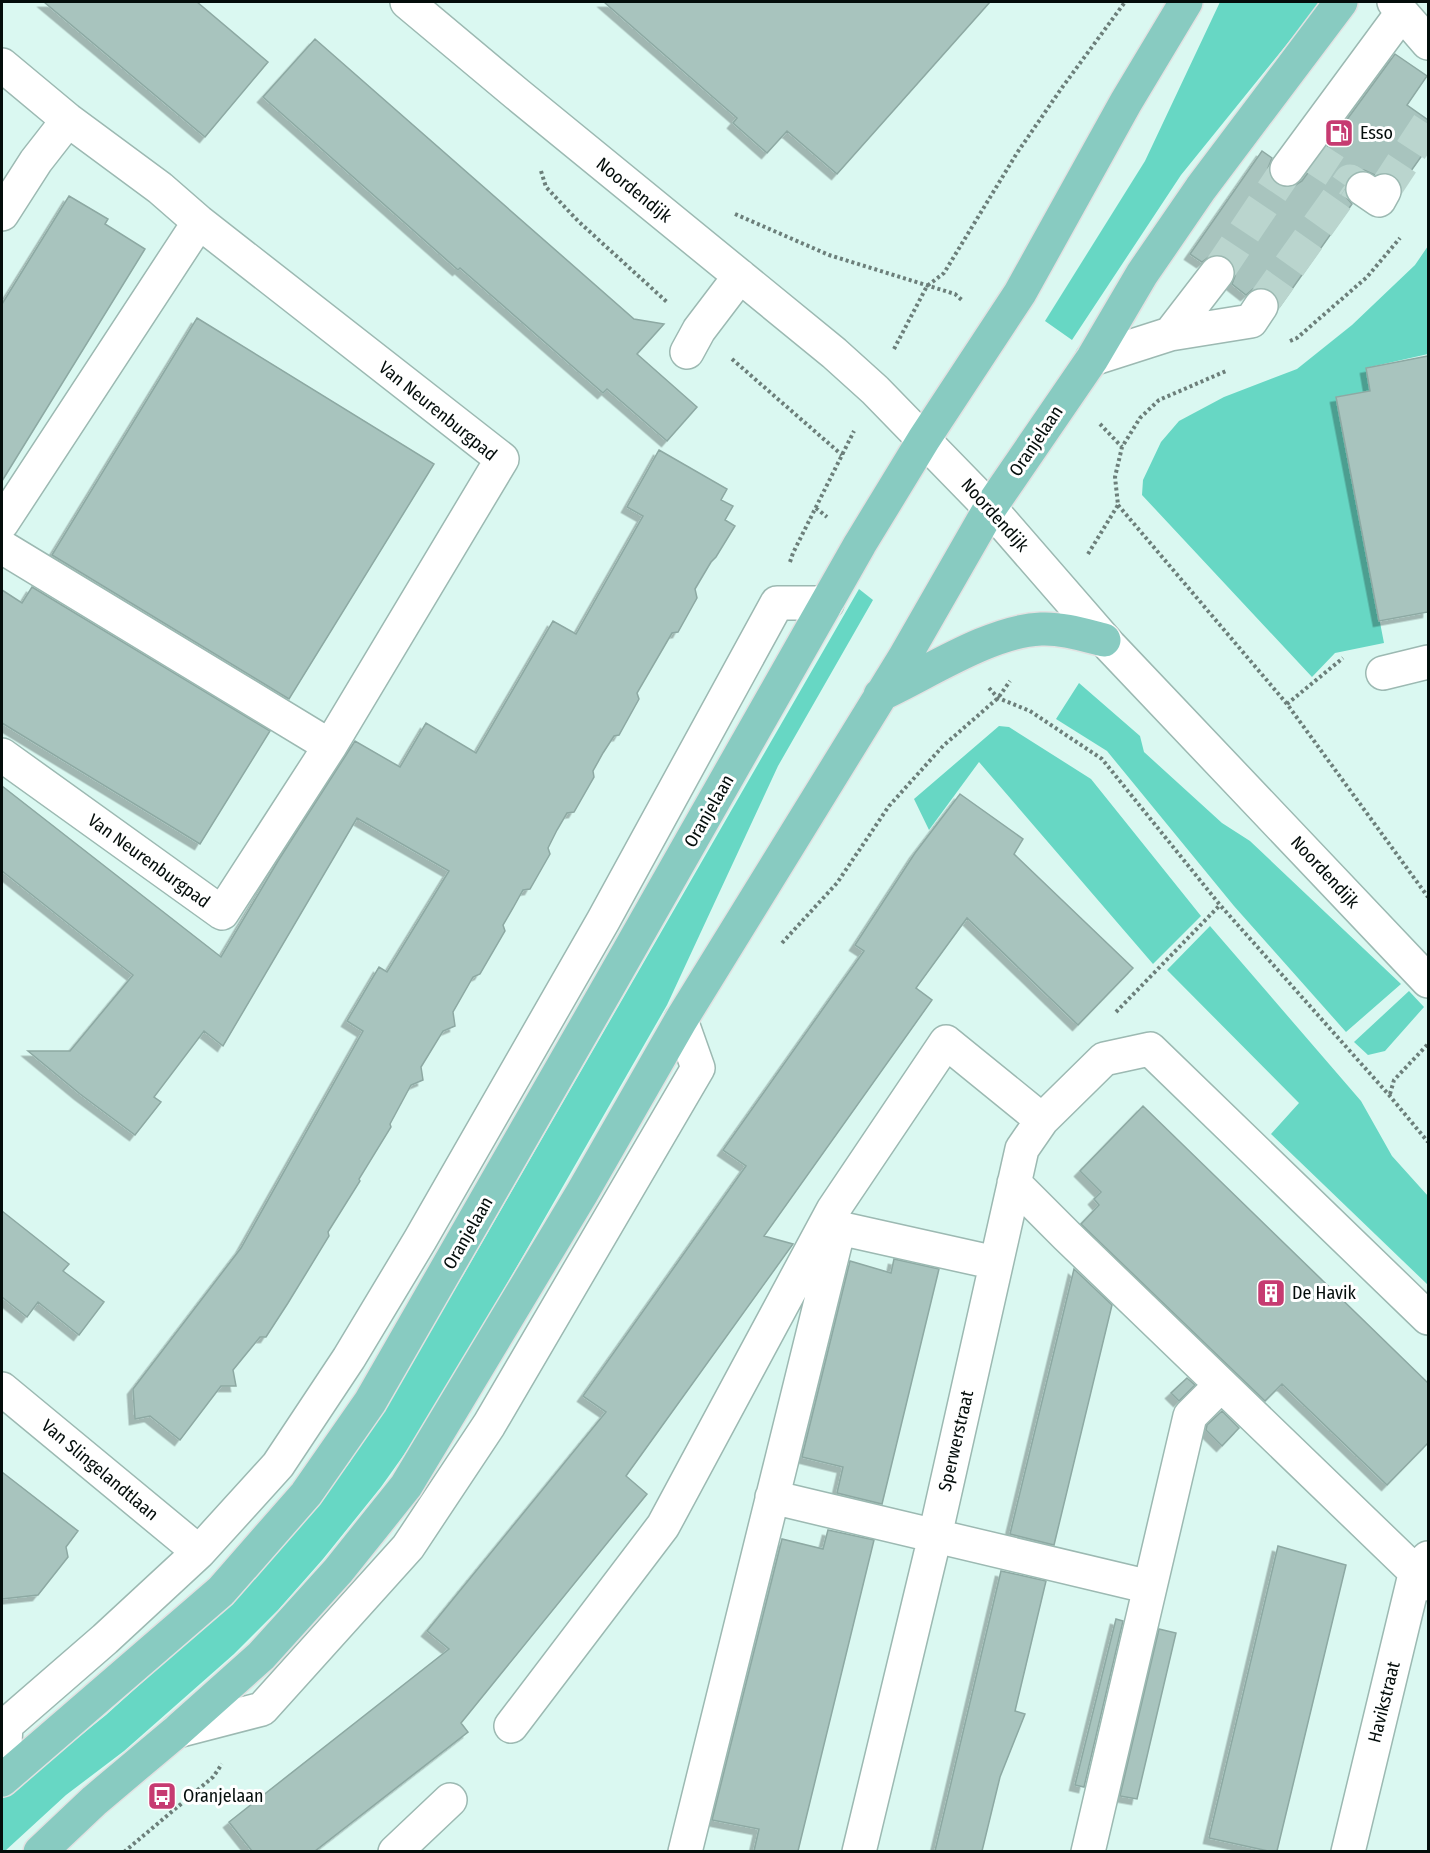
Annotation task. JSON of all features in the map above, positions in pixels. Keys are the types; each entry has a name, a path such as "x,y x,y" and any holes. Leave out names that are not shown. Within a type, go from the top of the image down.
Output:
{"main road":[{"name":"Oranjelaan","path":"2,1779 221,1592 306,1494 370,1402 860,544 924,439 1020,293 1126,102 1186,2"},
{"name":"Oranjelaan","path":"40,1851 95,1800 261,1656 338,1571 406,1486 582,1193 681,1020 926,620 990,508 1092,359 1142,274 1188,207 1341,2"},
{"path":"880,695 986,643 1014,632 1042,629 1061,630 1104,639"}],"street":[{"name":"Noordendijk","path":"407,2 875,390 990,508 1104,639 1428,981"},
{"path":"1299,157 1398,7 1428,43"},
{"name":"Van Neurenburgpad","path":"2,65 68,120 160,188 198,222 502,459 330,746 222,913 2,755"},
{"path":"2,214 36,161 68,120"},
{"path":"2,523 198,222"},
{"path":"1170,334 1217,273"},
{"path":"693,341 740,276"},
{"path":"1092,359 1170,334 1251,321 1262,306"},
{"path":"2,547 330,746"},
{"path":"777,603 827,603"},
{"name":"Oranjelaan","path":"2,1779 6,1725 105,1639 198,1552 278,1465 355,1348 420,1240 603,921 777,603"},
{"path":"1383,673 1428,662"},
{"path":"262,1709 408,1547 489,1425 698,1068 681,1020"},
{"path":"511,1726 663,1526 833,1210 945,1041 1042,1120"},
{"name":"Sperwerstraat","path":"860,1851 935,1536 1022,1149 1042,1120 1104,1059 1150,1049 1428,1318"},
{"path":"1014,1183 1322,1483 1424,1570"},
{"path":"685,1851 838,1228 996,1263"},
{"path":"1088,1851 1190,1416 1221,1385"},
{"name":"Van Slingelandtlaan","path":"2,1389 198,1552"},
{"path":"772,1497 1150,1587"},
{"name":"Havikstraat","path":"1348,1851 1424,1570"},
{"name":"Oranjelaan","path":"177,1731 262,1709"},
{"path":"395,1851 450,1800"}],"path":[{"path":"735,214 829,255 927,286 944,273 1017,153 1125,2"},
{"path":"540,166 546,187 693,341 842,455 793,553 777,603"},
{"path":"1122,447 1115,477 1118,505 1287,704 1428,897"},
{"path":"1287,704 1341,658 1362,653 1383,673"},
{"path":"775,950 837,883 890,806 943,746 998,698 1030,711 1102,759 1220,905 1428,1142"},
{"path":"1163,963 1220,905"},
{"path":"1389,1095 1394,1080 1428,1044"},
{"path":"124,1851 213,1777 262,1709"}],"green space":[{"path":"1220,2 1321,2 1181,175 1072,340 1045,321 1145,161"},
{"path":"1428,246 1428,354 1366,368 1370,391 1336,397 1384,643 1335,653 1312,677 1142,495 1143,480 1161,442 1179,421 1224,397 1297,369 1352,325 1415,265"},
{"path":"859,589 873,600 778,766 667,1005 430,1418 381,1487 278,1610 234,1654 124,1751 66,1795 2,1852 2,1799 106,1715 230,1603 290,1536 350,1462 464,1274"},
{"path":"1079,683 1140,736 1144,752 1222,823 1250,841 1401,984 1346,1032 1234,906 1107,751 1056,719"},
{"path":"999,726 1009,727 1091,779 1201,916 1153,964 979,762 929,830 914,799"},
{"path":"1210,926 1361,1101 1392,1156 1428,1196 1428,1285 1271,1134 1299,1103 1167,970"},
{"path":"1409,991 1424,1007 1385,1051 1368,1055 1354,1042"}],"building":[{"path":"44,2 197,2 268,62 205,137"},
{"path":"604,2 990,2 837,174 787,131 767,153 733,123 737,118"},
{"path":"315,39 634,319 664,324 637,354 697,407 667,441 607,389 603,393 460,268 458,270 263,97"},
{"path":"1395,54 1427,76 1407,105 1428,120 1428,147 1401,185 1394,175 1384,172 1375,175 1364,170 1354,172 1348,178 1344,188 1346,197 1352,204 1280,306 1271,290 1262,287 1253,289 1246,295 1232,284 1235,276 1234,266 1228,258 1220,255 1210,256 1202,262 1190,254 1262,151 1272,158 1268,168 1275,184 1286,188 1302,181"},
{"path":"69,196 108,219 105,224 145,249 2,481 2,304"},
{"path":"197,318 434,464 289,699 52,555"},
{"path":"1428,356 1428,612 1379,621 1336,397 1370,391 1366,368"},
{"path":"659,450 727,489 721,500 733,506 725,520 735,526 695,589 697,598 678,632 672,633 637,693 639,699 619,735 614,736 603,753 593,771 594,777 574,812 567,813 557,830 548,848 550,854 530,889 523,890 503,925 505,931 480,974 473,977 453,1012 455,1026 443,1031 421,1067 423,1080 411,1085 390,1124 391,1127 328,1232 329,1236 266,1337 260,1337 233,1370 236,1386 221,1386 180,1440 150,1416 135,1419 133,1389 241,1248 363,1031 347,1021 379,967 387,972 449,871 357,818 223,1046 204,1031 154,1097 161,1102 135,1135 28,1051 70,1051 133,975 2,871 2,786 221,957 278,861 355,741 400,767 426,723 476,753 553,621 576,634 643,516 627,507"},
{"path":"32,587 270,731 200,844 2,723 2,590 22,603"},
{"path":"960,794 1023,839 1014,854 1133,968 1078,1025 967,918 916,988 932,1000 764,1236 793,1244 626,1476 647,1494 461,1723 468,1732 315,1851 252,1851 229,1822 449,1649 427,1631 606,1412 583,1396 746,1166 723,1150 864,951 855,945 915,853"},
{"name":"De Havik","path":"1143,1106 1428,1383 1428,1443 1387,1485 1282,1384 1265,1401 1081,1224 1099,1205 1094,1199 1101,1192 1080,1171"},
{"path":"2,1211 69,1264 63,1271 104,1302 79,1335 38,1302 27,1317 2,1297"},
{"path":"894,1259 939,1269 882,1504 837,1493 843,1467 802,1457 850,1261 891,1273"},
{"path":"1074,1269 1112,1305 1054,1545 1010,1534"},
{"path":"1187,1378 1195,1385 1179,1401 1171,1393"},
{"path":"1222,1411 1239,1428 1222,1446 1206,1430 1207,1425"},
{"path":"2,1472 78,1531 66,1547 68,1557 38,1595 2,1599"},
{"path":"828,1530 874,1540 798,1851 754,1851 759,1829 712,1820 782,1539 823,1549"},
{"path":"1278,1546 1346,1565 1277,1851 1268,1851 1209,1838"},
{"path":"1001,1571 1046,1581 1015,1711 1025,1714 1000,1777 982,1851 935,1851"},
{"path":"1116,1619 1123,1621 1084,1787 1075,1785"},
{"path":"1159,1629 1176,1633 1137,1799 1120,1796"}],"tunnel":[{"path":"1384,191 1428,124"},
{"path":"1307,153 1350,181"},
{"path":"1217,273 1287,169"},
{"path":"1261,306 1350,181 1363,189"}],"place":[{"name":"Esso","path":"1339,133"},
{"name":"De Havik","path":"1271,1293"},
{"name":"Oranjelaan","path":"162,1796"}]}
